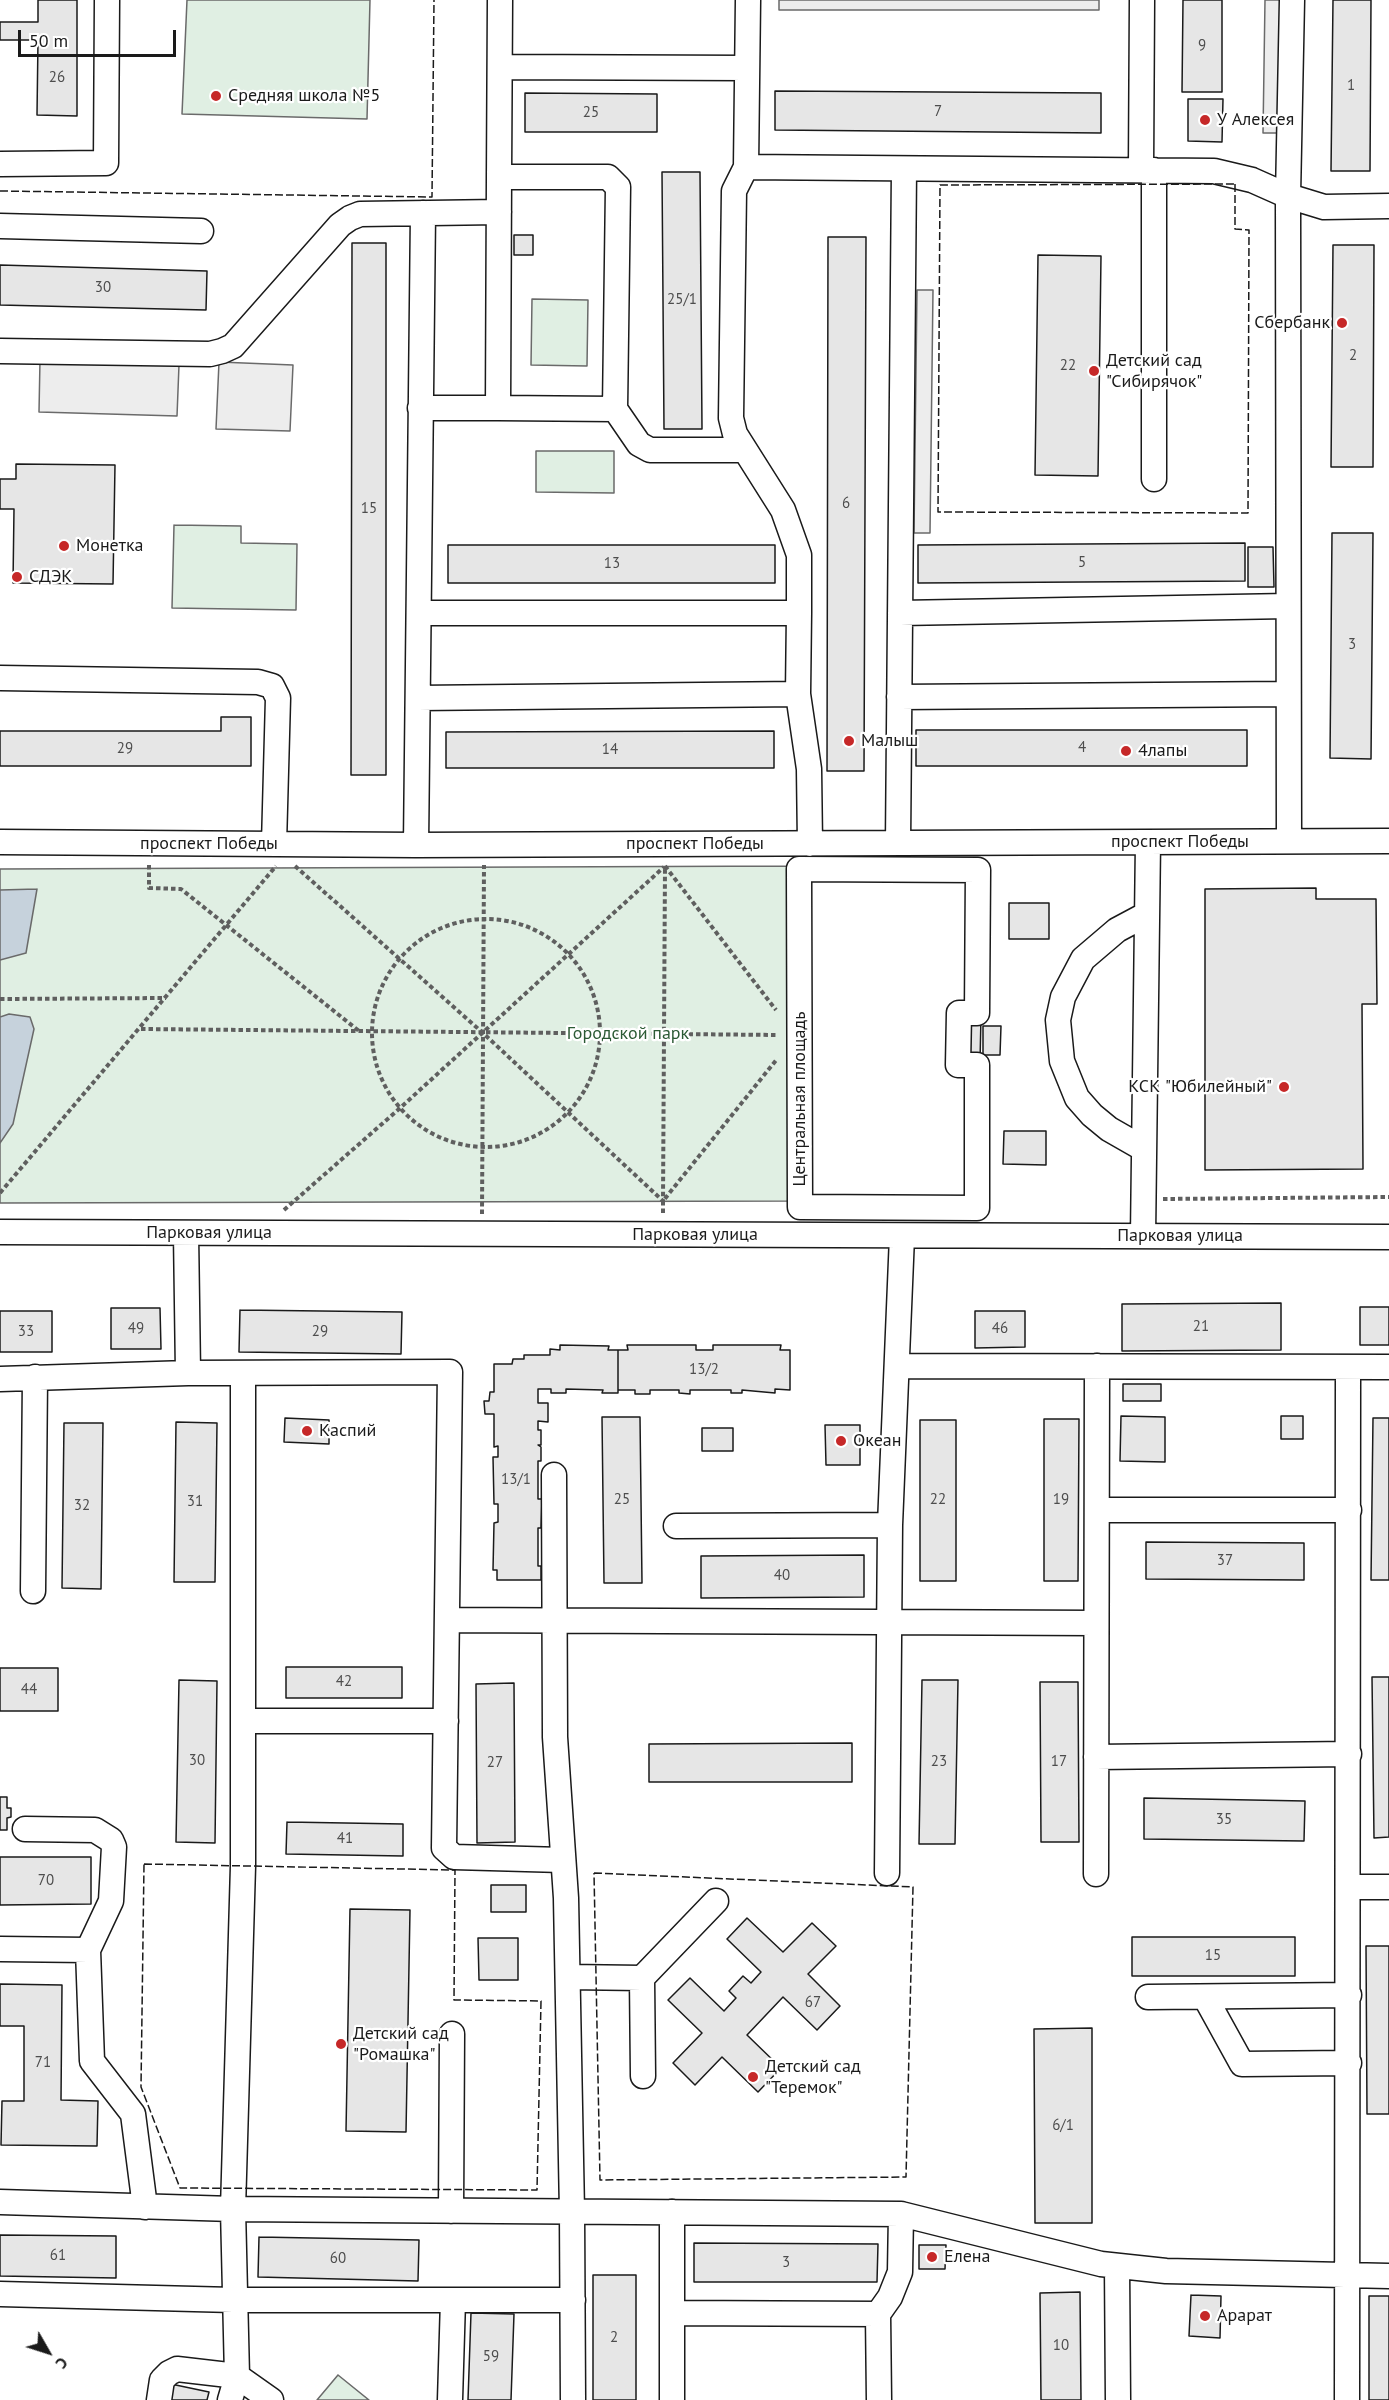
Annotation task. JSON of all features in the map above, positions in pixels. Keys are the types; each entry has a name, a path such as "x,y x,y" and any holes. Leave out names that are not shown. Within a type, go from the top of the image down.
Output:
{"street":[{"path":"0,164 106,164 107,0"},
{"path":"498,408 500,0"},
{"path":"748,0 746,167 734,191 731,418 735,434 783,510 799,555 798,694 809,769 810,844"},
{"path":"1142,0 1154,479"},
{"path":"1289,841 1288,196 1292,0"},
{"path":"500,67 747,68"},
{"path":"746,167 1214,171 1234,174 1288,196 1324,207 1389,206"},
{"path":"898,843 904,169"},
{"path":"499,177 608,177 618,188 615,409 639,444 650,450 745,450"},
{"path":"0,351 210,354 222,351 233,346 340,225 350,218 360,214 499,212"},
{"path":"416,845 423,213"},
{"path":"0,226 201,231"},
{"path":"420,408 615,409"},
{"path":"900,613 1288,606"},
{"path":"419,613 799,613"},
{"path":"0,678 258,682 272,686 278,698 281,855"},
{"path":"418,698 798,694"},
{"path":"899,697 1287,694"},
{"name":"проспект Победы","path":"0,842 281,855 416,845 1389,841"},
{"path":"1143,1236 1148,842"},
{"name":"Центральная площадь","path":"799,869 978,870 977,1013 959,1013 958,1065 977,1065 977,1208 800,1207 799,869"},
{"path":"1144,1149 1109,1129 1092,1116 1077,1098 1062,1061 1058,1020 1063,997 1083,959 1117,930 1147,914"},
{"name":"Парковая улица","path":"0,1232 1389,1237"},
{"path":"186,1233 188,1373"},
{"path":"887,1874 890,1525 902,1236"},
{"path":"898,1366 1389,1367"},
{"path":"1096,1874 1097,1366"},
{"path":"1347,2400 1348,1368"},
{"path":"0,1379 188,1373 450,1372 444,1848 454,1857 562,1860"},
{"path":"230,2400 237,2376 233,2300 233,2209 243,1866 243,1373"},
{"path":"33,1591 35,1377"},
{"path":"554,1475 555,1737 568,1977 573,2400"},
{"path":"1097,1510 1349,1510"},
{"path":"676,1526 890,1525"},
{"path":"447,1620 1096,1623"},
{"path":"243,1721 446,1720"},
{"path":"1096,1757 1349,1754"},
{"path":"25,1829 95,1830 111,1840 114,1847 111,1901 88,1950 92,2061 133,2114 145,2206"},
{"path":"1349,1887 1389,1887"},
{"path":"644,2076 642,1978 716,1901"},
{"path":"0,1949 88,1950"},
{"path":"568,1977 642,1978"},
{"path":"1148,1997 1349,1995"},
{"path":"1205,1996 1242,2064 1348,2063"},
{"path":"451,2211 452,2034"},
{"path":"0,2202 233,2209 902,2214 1117,2266 1166,2271 1389,2276"},
{"path":"672,2212 672,2400"},
{"path":"879,2400 878,2314 890,2297 900,2271 902,2214"},
{"path":"1117,2266 1118,2400"},
{"path":"0,2294 233,2300 573,2300"},
{"path":"450,2400 453,2300"},
{"path":"672,2313 878,2314"},
{"path":"159,2400 162,2380 177,2369 237,2376 268,2399"}],"path":[{"path":"0,1193 227,925 281,855 483,1034 663,1202"},
{"path":"149,860 149,888 182,889 359,1032"},
{"path":"482,1234 484,860"},
{"path":"282,1212 483,1034 664,864"},
{"path":"664,864 781,1017"},
{"path":"664,864 663,1213 675,1213"},
{"path":"484,919 519,923 548,937 568,955 590,986 599,1018 599,1050 590,1082 568,1113 547,1130 517,1144 483,1148 453,1144 423,1130 399,1109 381,1081 372,1049 372,1017 381,985 399,958 424,936 454,923 484,919"},
{"path":"0,999 166,998"},
{"path":"141,1029 483,1034 784,1035"},
{"path":"663,1202 781,1054"},
{"path":"1144,1206 1167,1198 1389,1197"}],"green space":[{"path":"187,0 370,0 367,119 182,114"},
{"path":"532,299 588,300 587,366 531,365"},
{"path":"536,451 614,451 614,493 536,492"},
{"path":"174,525 241,526 241,543 297,544 296,610 172,608"},
{"name":"Городской парк","path":"797,866 795,1201 0,1203 0,869"},
{"path":"338,2375 369,2400 317,2400"}],"shaded area":[{"path":"779,0 1099,0 1099,10 779,10"},
{"path":"1265,0 1284,0 1282,133 1263,133"},
{"path":"917,290 933,290 930,533 914,533"},
{"path":"40,360 179,365 177,416 39,412"},
{"path":"219,362 293,365 290,431 216,429"},
{"path":"37,889 26,953 0,960 0,890"},
{"path":"9,1014 30,1017 34,1029 13,1124 0,1143 0,1017"}],"building":[{"path":"38,0 77,0 77,116 37,115 38,40 0,40 0,22 38,22"},
{"path":"1183,0 1222,0 1222,92 1182,92"},
{"path":"1333,0 1371,0 1370,171 1331,171"},
{"path":"775,91 1101,93 1101,133 775,130"},
{"path":"525,93 657,94 657,132 525,132"},
{"name":"У Алексея","path":"1188,99 1223,99 1222,142 1188,141"},
{"path":"662,172 700,172 702,429 664,429"},
{"path":"514,235 533,235 533,255 514,255"},
{"path":"828,237 866,237 864,771 827,771"},
{"path":"352,243 386,243 386,775 351,775"},
{"path":"1333,245 1374,245 1373,467 1331,467"},
{"path":"1038,255 1101,256 1098,476 1035,475"},
{"path":"0,265 207,271 206,310 0,305"},
{"name":"Монетка","path":"16,464 115,465 113,584 13,583 14,509 0,509 0,479 16,479"},
{"path":"1332,533 1373,533 1371,759 1330,758"},
{"path":"1245,543 1245,581 918,583 918,545"},
{"path":"448,545 775,545 775,583 448,583"},
{"path":"1248,547 1273,547 1274,587 1248,587"},
{"path":"221,717 251,717 251,766 0,766 0,731 221,731"},
{"path":"916,730 1247,730 1247,766 916,766"},
{"path":"774,731 774,768 446,768 446,732"},
{"name":"КСК \"Юбилейный\"","path":"1316,888 1316,899 1376,899 1377,1004 1362,1004 1363,1169 1205,1170 1205,889"},
{"path":"1009,903 1049,903 1049,939 1009,939"},
{"path":"961,1016 981,1016 980,1062 960,1062"},
{"path":"983,1026 1001,1026 1000,1055 983,1055"},
{"path":"1004,1131 1046,1131 1046,1165 1003,1164"},
{"path":"1281,1303 1281,1350 1122,1351 1122,1304"},
{"path":"1360,1307 1389,1307 1389,1345 1360,1345"},
{"path":"111,1308 160,1308 161,1349 111,1349"},
{"path":"240,1310 402,1312 401,1354 239,1352"},
{"path":"0,1311 52,1311 52,1352 0,1352"},
{"path":"975,1311 1025,1311 1025,1347 975,1348"},
{"path":"560,1345 609,1346 608,1350 618,1350 618,1393 602,1393 603,1390 566,1389 566,1393 551,1393 551,1389 538,1389 538,1403 548,1403 548,1422 538,1421 538,1430 541,1430 541,1445 538,1445 541,1447 541,1461 538,1461 538,1499 542,1499 541,1528 538,1528 538,1566 541,1566 541,1580 497,1580 497,1570 493,1570 494,1523 498,1522 498,1504 494,1504 493,1457 498,1457 498,1446 494,1447 494,1414 485,1414 484,1401 489,1401 490,1392 494,1392 494,1364 512,1364 513,1359 524,1359 524,1355 550,1355 550,1349 560,1350"},
{"path":"627,1345 696,1345 696,1350 713,1350 713,1345 781,1345 780,1350 790,1350 790,1390 775,1389 775,1393 742,1390 742,1393 731,1393 731,1390 690,1390 690,1394 679,1393 679,1390 650,1390 650,1394 635,1394 635,1390 618,1390 618,1350 628,1350"},
{"path":"1123,1384 1161,1384 1161,1401 1123,1401"},
{"path":"1121,1416 1165,1417 1165,1462 1120,1461"},
{"path":"1281,1416 1303,1416 1303,1439 1281,1439"},
{"path":"602,1417 640,1417 642,1583 604,1583"},
{"name":"Каспий","path":"285,1418 329,1420 329,1444 284,1442"},
{"path":"1373,1418 1389,1418 1389,1580 1371,1580"},
{"path":"1044,1419 1079,1419 1078,1581 1044,1581"},
{"path":"920,1420 956,1420 956,1581 920,1581"},
{"path":"176,1422 217,1423 215,1582 174,1582"},
{"path":"64,1423 103,1423 101,1589 62,1588"},
{"path":"825,1425 860,1425 860,1465 826,1465"},
{"path":"702,1428 733,1428 733,1451 702,1451"},
{"path":"1146,1542 1304,1543 1304,1580 1146,1579"},
{"path":"864,1555 864,1597 701,1598 701,1556"},
{"path":"286,1667 402,1667 402,1698 286,1698"},
{"path":"0,1668 58,1668 58,1711 0,1711"},
{"path":"1372,1677 1389,1677 1389,1837 1374,1838"},
{"path":"179,1680 217,1681 215,1843 176,1842"},
{"path":"922,1680 958,1680 955,1844 919,1844"},
{"path":"1040,1682 1078,1682 1079,1842 1041,1842"},
{"path":"514,1683 515,1842 477,1843 476,1684"},
{"path":"852,1743 852,1782 649,1782 649,1744"},
{"path":"0,1797 7,1797 7,1808 11,1808 11,1817 7,1818 7,1830 0,1830"},
{"path":"1144,1798 1305,1801 1304,1841 1144,1839"},
{"path":"287,1822 403,1824 403,1856 286,1854"},
{"path":"0,1857 91,1857 91,1904 0,1905"},
{"path":"491,1885 526,1885 526,1912 491,1912"},
{"path":"350,1909 410,1910 406,2132 346,2131"},
{"path":"747,1918 783,1952 812,1923 836,1946 808,1974 840,2006 817,2030 783,1997 747,2035 781,2068 758,2092 722,2057 695,2085 673,2063 702,2033 668,2000 690,1978 724,2011 736,1998 729,1991 743,1976 751,1983 761,1972 727,1939"},
{"path":"1132,1937 1295,1937 1295,1976 1132,1976"},
{"path":"478,1938 518,1938 518,1980 479,1980"},
{"path":"1366,1946 1389,1946 1389,2114 1367,2114"},
{"path":"0,1984 62,1985 61,2100 98,2101 97,2146 1,2145 2,2101 24,2101 24,2026 0,2026"},
{"path":"1092,2028 1092,2223 1035,2223 1034,2029"},
{"path":"0,2235 116,2236 116,2278 0,2276"},
{"path":"259,2237 419,2240 418,2281 258,2277"},
{"path":"694,2243 878,2244 877,2282 694,2282"},
{"name":"Елена","path":"919,2245 946,2245 945,2269 919,2269"},
{"path":"593,2275 636,2275 636,2400 593,2400"},
{"path":"1080,2292 1081,2400 1041,2400 1040,2293"},
{"name":"Арарат","path":"1191,2295 1221,2296 1220,2338 1189,2336"},
{"path":"1369,2296 1389,2296 1389,2400 1369,2400"},
{"path":"471,2313 514,2314 511,2400 468,2400"},
{"path":"171,2384 209,2392 207,2400 168,2400"}],"fence":[{"path":"0,191 432,197 434,0"},
{"path":"1235,184 1235,229 1249,230 1248,513 938,512 940,185 1235,184"},
{"path":"144,1864 455,1870 454,2000 541,2001 537,2190 180,2188 141,2087 144,1864"},
{"path":"594,1873 913,1887 906,2177 600,2180 594,1873"}],"place":[{"name":"Средняя школа №5","path":"216,96"},
{"name":"У Алексея","path":"1205,120"},
{"name":"Сбербанк","path":"1342,323"},
{"name":"Детский сад \"Сибирячок\"","path":"1094,371"},
{"name":"Монетка","path":"64,546"},
{"name":"СДЭК","path":"17,577"},
{"name":"Малыш","path":"849,741"},
{"name":"4лапы","path":"1126,751"},
{"name":"КСК \"Юбилейный\"","path":"1284,1087"},
{"name":"Каспий","path":"307,1431"},
{"name":"Океан","path":"841,1441"},
{"name":"Детский сад \"Ромашка\"","path":"341,2044"},
{"name":"Детский сад \"Теремок\"","path":"753,2077"},
{"name":"Елена","path":"932,2257"},
{"name":"Арарат","path":"1205,2316"}]}
